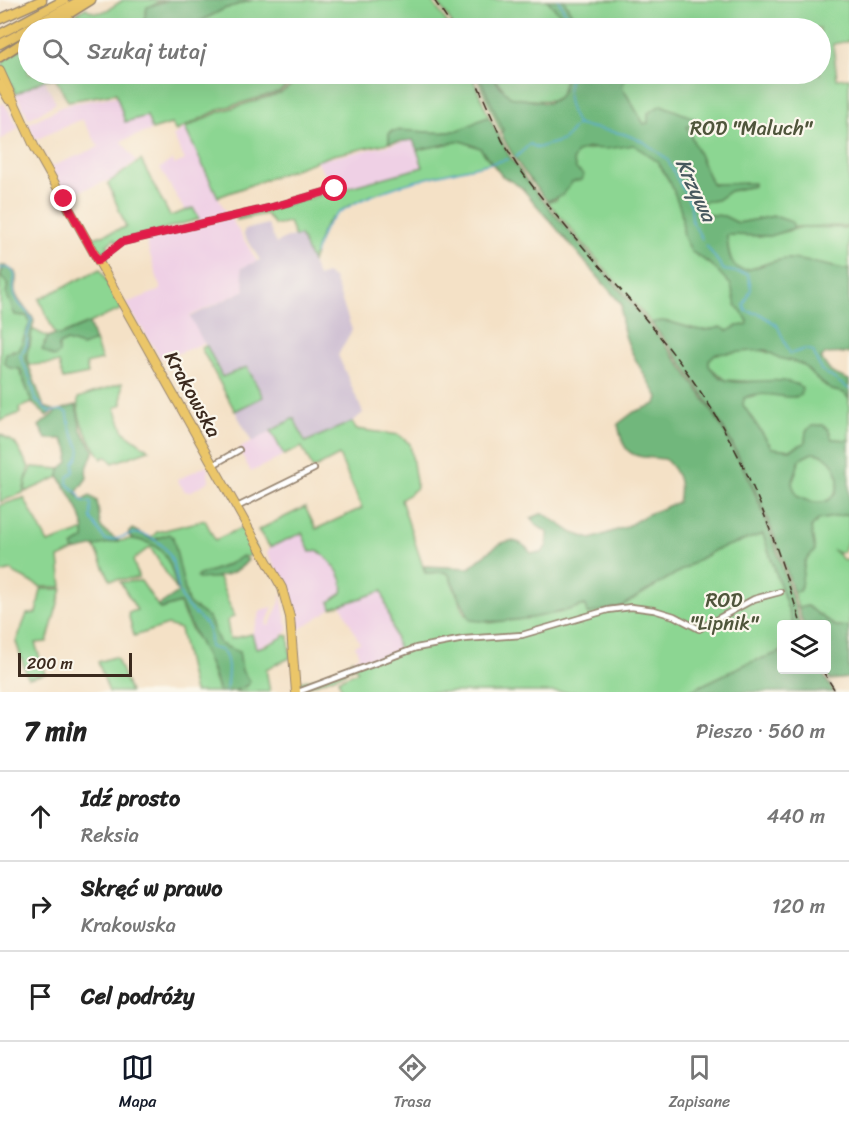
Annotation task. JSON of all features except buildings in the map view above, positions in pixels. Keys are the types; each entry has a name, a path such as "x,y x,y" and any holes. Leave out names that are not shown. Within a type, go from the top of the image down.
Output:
{"highway":[{"path":"0,19 42,0"},
{"path":"30,18 64,0"},
{"path":"49,18 81,0"},
{"path":"62,18 91,0"},
{"path":"0,34 18,24"},
{"path":"0,44 18,35"},
{"path":"0,57 18,45"}],"main road":[{"name":"Krakowska","path":"0,71 24,125"},
{"name":"Krakowska","path":"0,85 285,595 290,617 297,692"}],"street":[{"path":"98,261 122,242 269,208 335,189"},
{"path":"213,465 239,450"},
{"path":"237,507 314,469"},
{"path":"297,692 399,653 430,645 464,639 522,636 595,613 631,607 664,612 699,628 754,599 780,592"}],"shaded area":[{"path":"35,84 46,84 56,103 29,119 16,94"},
{"path":"117,96 125,122 148,116 152,130 121,141 136,161 112,179 67,196 50,167 99,147 82,119 35,140 28,124 67,104"},
{"path":"4,103 19,128 0,140 0,105"},
{"path":"185,128 227,214 200,222 193,208 185,211 160,168 172,160 174,165 185,160 173,136"},
{"path":"413,140 424,167 336,190 316,161"},
{"path":"230,217 257,261 241,268 245,290 190,316 204,343 164,359 160,357 126,303 161,290 146,241"},
{"path":"268,224 276,244 283,239 300,234 318,277 326,274 334,278 352,330 338,355 363,413 352,422 305,443 294,418 252,442 235,411 262,397 222,377 190,317 245,290 241,268 260,260 244,235 244,230"},
{"path":"271,431 284,455 251,472 239,449"},
{"path":"207,465 209,481 190,492 185,491 177,480"},
{"path":"300,532 303,533 310,552 317,550 334,564 344,587 343,593 330,602 332,608 295,632 293,606 288,590 267,553 270,547"},
{"path":"382,591 399,651 356,664 353,659 359,656 355,645 360,643 341,605"},
{"path":"280,592 288,630 280,638 256,648 252,634 261,610 273,607 266,624 269,626 280,602"}],"green space":[{"path":"123,0 169,0 157,2 145,18 69,18 86,8 96,13 109,9"},
{"path":"169,0 252,0 224,9 206,18 144,18 147,7"},
{"path":"252,0 431,0 444,18 206,18 224,9"},
{"path":"436,0 547,0 563,18 448,18"},
{"path":"547,0 564,0 574,18 563,18"},
{"name":"ROD \"Maluch\"","path":"564,0 849,0 849,41 833,44 837,79 849,78 849,226 793,227 792,222 774,216 738,223 724,216 703,214 702,202 717,200 730,191 754,186 712,184 687,127 693,118 661,105 648,123 644,124 622,87 623,84 831,84 831,18 574,18"},
{"path":"18,50 18,84 36,84 16,94 3,68 3,61"},
{"path":"58,84 289,84 279,92 220,109 176,131 171,124 152,130 147,116 125,122 116,93 68,101"},
{"path":"293,84 475,84 489,117 459,130 446,132 392,131 389,134 389,143 333,155 218,197 185,128 219,112 281,93"},
{"path":"479,84 482,84 503,130 501,133"},
{"path":"483,84 498,84 510,97 547,103 557,99 564,84 623,84 622,87 644,124 648,123 648,113 661,105 694,118 694,122 687,127 712,184 754,183 754,186 730,191 717,200 702,202 700,208 703,214 724,216 738,223 774,216 792,222 794,228 770,236 727,235 729,254 733,264 740,269 748,270 778,260 789,259 849,270 849,353 825,354 821,359 832,373 849,380 849,399 844,393 832,390 818,380 802,364 779,358 766,350 715,354 709,360 709,366 723,379 741,382 784,381 802,388 801,395 796,397 759,394 744,398 743,405 772,448 790,450 805,443 806,431 812,426 822,425 828,429 832,439 849,440 849,514 818,520 811,528 815,550 805,561 800,591 793,592 768,519 736,450 697,385 651,323 669,322 701,330 721,327 728,331 737,326 747,325 748,321 736,305 731,285 712,265 692,252 684,237 681,210 671,184 658,162 634,145 606,149 589,148 577,152 573,160 576,169 584,175 582,180 572,182 563,195 547,201 505,142 501,133 503,130","holes":["812,453 824,456 833,464 838,485 834,495 826,501 814,502 797,496 792,484 800,459"]},
{"path":"499,84 564,84 561,94 555,99 510,97"},
{"path":"489,117 509,155 527,181 663,342 711,410 732,446 762,511 799,620 792,620 763,534 715,550 620,607 587,614 585,605 528,618 499,621 470,620 449,575 445,572 425,573 424,566 469,568 492,549 507,541 515,541 523,545 531,553 542,553 547,545 548,533 536,525 531,518 543,513 573,533 591,539 626,527 646,515 678,502 679,495 678,479 674,469 665,459 632,454 623,444 620,435 618,424 634,412 656,404 658,397 627,341 621,317 622,305 521,187 502,176 480,148 461,141 417,150 413,140 389,143 389,134 392,131 446,132 459,130"},
{"path":"461,141 480,148 491,163 404,184 358,201 327,223 312,262 300,235 295,237 289,222 275,225 266,214 237,220 237,218 423,167 417,150"},
{"path":"634,145 658,162 671,184 681,210 684,237 692,252 712,265 731,285 736,305 748,321 747,325 737,326 728,332 721,327 701,330 669,322 651,323 547,201 556,200 576,169 573,160 577,152"},
{"path":"141,160 170,216 193,208 199,219 117,242 114,239 107,245 109,248 100,254 91,239 126,227 108,183"},
{"path":"802,227 849,228 849,270 789,259 777,260 748,270 740,269 734,264 727,235 770,236"},
{"path":"0,266 5,266 2,269 16,315 27,316 30,323 19,350 12,350 32,403 19,408 20,413 0,421"},
{"path":"5,266 15,272 17,297 34,321 26,358 44,407 54,410 47,416 32,403 20,369 10,368 4,362 6,353 19,350 30,323 27,316 15,315 6,293 8,284 0,276"},
{"path":"100,269 122,309 61,335 55,334 39,299"},
{"path":"89,323 95,341 82,346 67,341 59,345 59,353 54,357 42,350 48,337 55,334 61,335"},
{"path":"32,329 48,337 44,343 58,345 67,341 82,346 95,341 102,360 86,364 88,374 63,379 59,363 29,365 26,351 30,346"},
{"path":"207,346 222,377 247,367 263,397 235,411 201,348"},
{"path":"757,349 802,364 832,390 844,393 849,399 849,440 832,439 828,429 822,425 813,426 806,431 805,443 790,450 772,448 743,405 744,398 768,393 796,397 797,384 725,380 709,366 709,360 715,354"},
{"path":"122,383 122,404 115,408 124,432 149,450 113,463 106,456 102,459 88,437 81,423 78,398"},
{"path":"76,405 81,430 94,450 86,471 87,478 76,493 82,500 90,496 97,501 100,525 119,541 74,551 72,546 84,539 83,523 73,499 59,477 60,469 68,462 69,450 62,439 46,439 39,426 57,411"},
{"name":"ROD \"Lipnik\"","path":"294,418 305,442 352,422 356,429 399,435 410,444 417,488 401,500 425,573 445,572 449,575 465,615 490,623 558,613 585,605 588,613 620,607 715,550 763,534 792,620 777,620 777,653 746,664 688,692 343,692 338,680 358,671 355,667 301,689 299,682 314,679 349,664 352,659 356,664 399,651 382,591 332,608 329,602 342,593 343,586 332,563 317,550 310,552 302,533 270,547 258,530 305,507 316,529 362,508 339,455 313,469 302,447 284,455 271,431"},
{"path":"0,434 15,443 29,467 23,493 0,502"},
{"path":"812,453 824,456 833,464 837,474 838,485 834,494 826,501 814,502 797,496 792,484 800,459"},
{"path":"32,467 60,469 59,477 25,492 26,481"},
{"path":"24,498 48,543 85,530 85,539 73,546 74,551 59,558 62,587 41,587 13,573 12,570 0,573 0,505"},
{"path":"849,514 849,535 844,552 838,553 833,550 845,561 849,559 849,627 835,626 831,620 827,620 807,606 798,608 793,592 800,590 805,561 815,550 811,528 818,520"},
{"path":"205,520 215,540 243,527 258,552 197,577 219,578 234,616 227,621 230,639 252,634 256,648 285,635 289,636 290,658 266,669 270,692 234,692 248,685 242,671 239,652 220,644 209,618 188,603 175,552 164,536 153,540 142,536 152,537 157,532"},
{"path":"132,529 153,540 169,534 173,537 188,603 209,618 220,644 239,652 242,671 250,682 247,685 228,692 219,692 212,669 180,603 160,609 158,606 178,592 169,563 165,556 152,545 132,539 128,534"},
{"path":"132,539 144,541 160,550 169,563 178,592 150,547 133,560 139,578 110,580 94,545"},
{"path":"243,556 248,560 238,570 219,577 198,579 197,576 225,566"},
{"path":"141,581 160,609 180,603 187,622 204,651 219,692 194,692 180,629 168,625 134,636 128,613 137,610 120,582"},
{"path":"41,589 62,589 47,642 35,643 45,674 28,678 16,642 27,614 36,613"},
{"path":"807,606 827,620 802,620 798,608"},
{"path":"831,623 835,626 849,627 849,678 830,680 826,674 831,674"},
{"path":"777,653 777,674 823,674 834,692 688,692 746,664"},
{"path":"114,657 117,659 130,692 109,692 98,662"}],"waterway":[{"name":"Krzywa","path":"558,0 569,18"},
{"name":"Krzywa","path":"569,84 568,100 578,125 624,134 644,142 667,159 691,205 692,221 702,239"},
{"path":"516,157 530,144 537,148 564,140 577,124"},
{"path":"315,254 323,232 330,221 345,209 365,199 414,182 508,159"},
{"name":"Krzywa","path":"706,245 724,270 748,274 751,289 744,305 746,311 760,314 777,325 790,354 805,349 813,351 821,370 849,389"},
{"path":"0,268 9,268 14,273 15,295 32,319 27,335 27,345 20,356 31,380 36,400 49,412 61,410 67,413 70,427 80,449 74,463 74,472 68,477 67,484 78,493 81,500 91,503 91,519 105,540 131,534 143,534 161,544 168,552 181,597 191,611 207,626 210,647 222,651 227,660 226,692"}],"railway":[{"path":"434,0 446,18"},
{"path":"477,84 502,140 516,164 679,361 718,420 760,504 800,620"},
{"path":"825,674 836,692"}],"route":[{"path":"64,199 98,261 122,242 269,208 335,189"}]}
